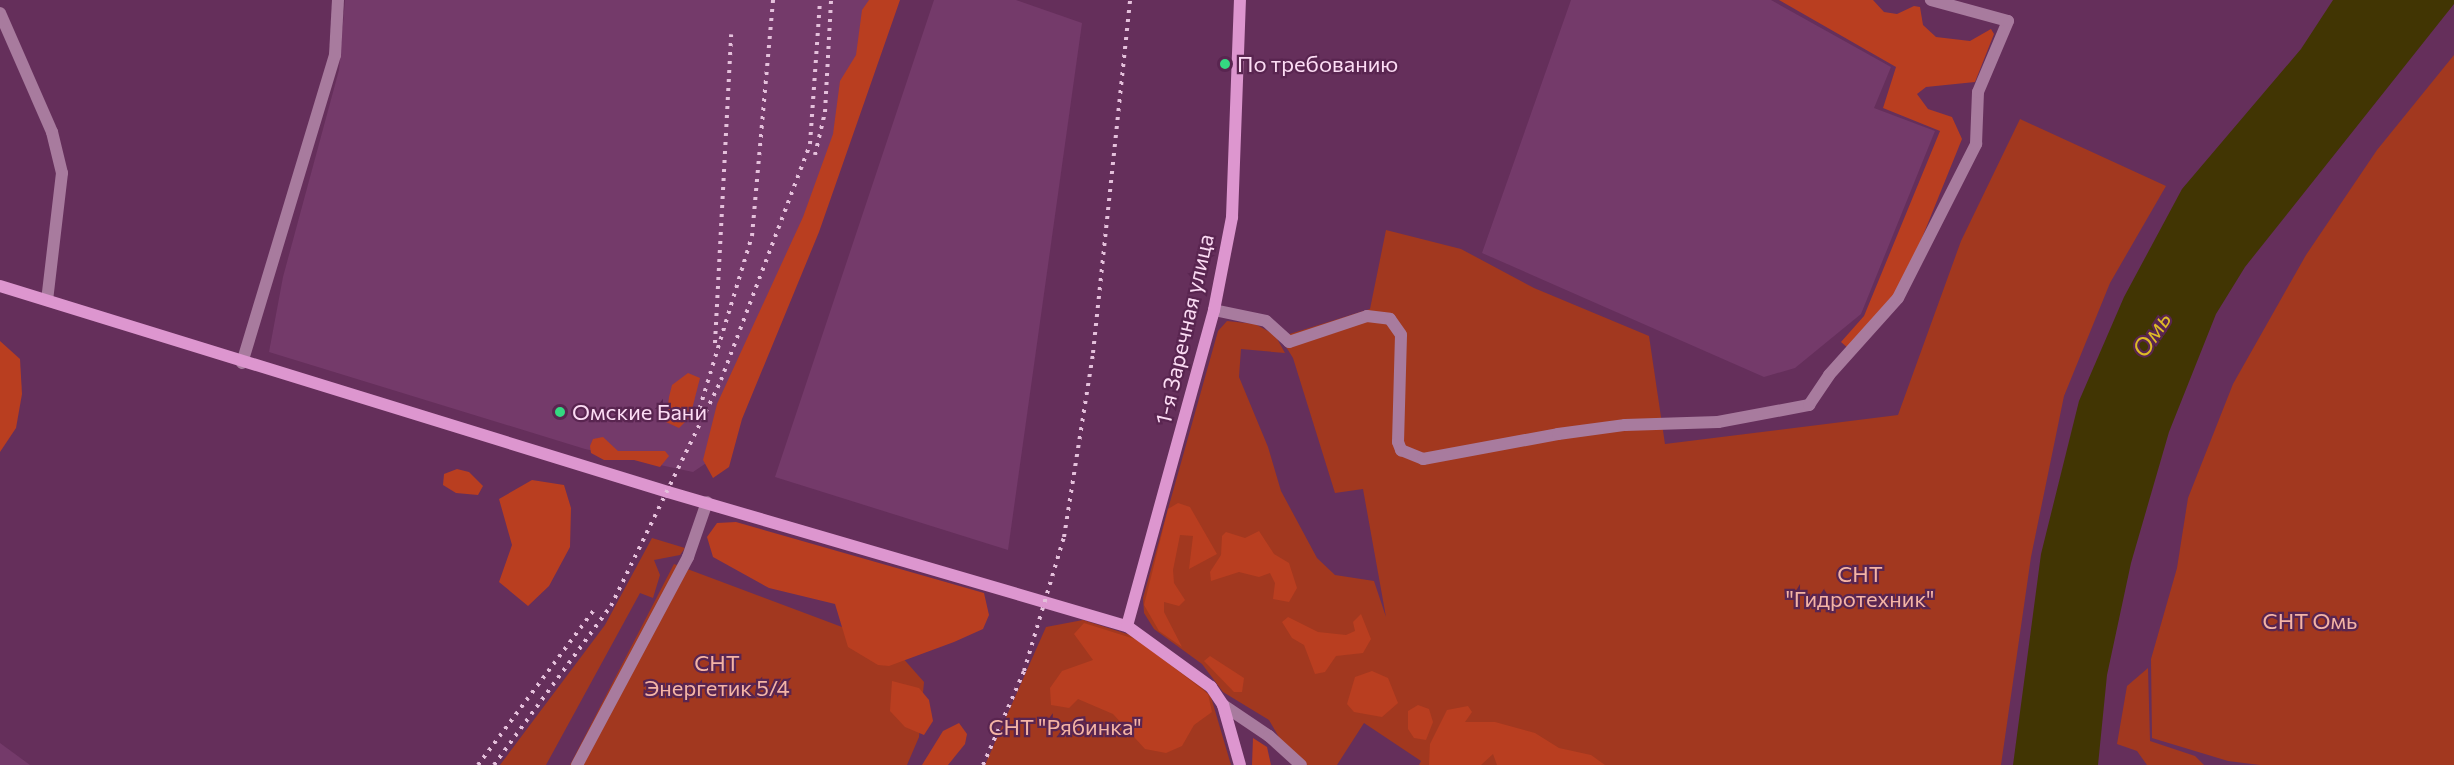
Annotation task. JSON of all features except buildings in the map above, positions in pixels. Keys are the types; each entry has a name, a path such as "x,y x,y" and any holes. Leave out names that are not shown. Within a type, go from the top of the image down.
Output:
{"street":[{"path":"242,363 335,55 338,0"},
{"name":"1-я Заречная улица","path":"1127,626 1214,310 1232,217 1240,0"},
{"path":"1214,310 1266,321 1289,342 1367,316 1390,319 1401,335 1398,442 1401,450 1423,459 1625,425 1718,422 1809,405 1829,375 1898,298 1976,144 1978,93 2008,21 1931,0"},
{"path":"0,14 52,132 62,173 47,300"},
{"path":"0,286 242,363 1127,626 1198,673 1223,705 1269,736 1301,765"},
{"path":"577,765 688,557 707,502"},
{"path":"1223,705 1240,765"}],"shaded area":[{"path":"345,0 890,0 724,451 693,472 585,449 269,352 283,277 339,70"},
{"path":"869,0 900,0 819,232 742,419 729,467 713,478 703,460 717,404 803,217 833,134 840,81 856,55 862,10"},
{"path":"934,0 1016,0 1082,23 1008,550 775,477"},
{"path":"1571,0 1771,0 1891,67 1874,108 1935,131 1861,314 1795,368 1764,377 1482,253"},
{"path":"1779,0 1873,0 1884,12 1897,14 1914,6 1920,7 1923,25 1936,37 1970,41 1991,29 1994,34 1975,82 1926,87 1917,94 1928,109 1952,117 1962,139 1909,270 1885,310 1849,349 1841,342 1864,316 1940,131 1883,108 1896,67"},
{"path":"0,341 20,359 22,394 16,428 0,452"},
{"path":"688,373 700,378 690,417 679,428 666,422 669,397 672,385"},
{"path":"603,437 618,451 665,451 669,456 660,467 634,460 604,460 591,453 590,446 593,439"},
{"path":"457,469 469,472 483,486 478,495 456,493 443,485 444,474"},
{"path":"532,480 564,485 571,508 570,547 549,586 528,606 499,582 512,545 499,499"},
{"path":"1178,503 1190,507 1217,554 1189,569 1193,536 1180,535 1173,570 1174,583 1185,600 1179,606 1164,602 1164,612 1182,647 1159,631 1144,605 1168,509"},
{"path":"736,522 984,593 989,615 983,629 889,666 878,665 848,647 835,604 769,588 713,557 707,537 717,523"},
{"path":"1259,531 1274,554 1289,563 1297,588 1289,602 1273,599 1275,583 1270,573 1259,577 1239,572 1211,581 1210,572 1221,555 1222,536 1226,532 1245,538"},
{"path":"1361,614 1371,639 1363,653 1336,656 1325,672 1315,674 1304,645 1292,638 1282,622 1288,617 1318,632 1346,635 1355,631 1353,622"},
{"path":"1084,623 1138,640 1208,694 1212,712 1194,725 1182,746 1166,753 1145,749 1113,714 1078,699 1069,708 1051,705 1050,688 1062,671 1093,660 1074,634"},
{"path":"1210,656 1244,678 1242,692 1234,692 1204,661"},
{"path":"1372,671 1388,678 1398,703 1382,717 1354,712 1347,704 1355,677"},
{"path":"892,681 919,688 929,700 933,721 924,735 905,727 890,711"},
{"path":"1418,705 1429,709 1433,722 1426,740 1414,738 1408,729 1408,711"},
{"path":"1468,706 1472,712 1465,722 1495,722 1535,733 1559,748 1591,755 1605,765 1497,765 1493,754 1481,765 1429,765 1430,744 1447,710"},
{"path":"959,723 967,734 965,744 948,765 922,765 943,731"},
{"path":"1253,738 1267,747 1271,765 1252,765"},
{"path":"0,743 30,765 0,765"}],"green space":[{"name":"СНТ Омь","path":"2454,55 2454,765 2260,765 2228,761 2152,738 2151,659 2177,568 2188,498 2233,384 2306,255 2377,150"},
{"name":"СНТ \"Гидротехник\"","path":"2020,119 2166,186 2110,283 2064,396 2031,557 2001,765 1419,765 1421,761 1364,723 1337,765 1306,765 1280,739 1269,720 1223,692 1202,664 1154,629 1144,613 1143,598 1218,331 1227,321 1255,324 1275,335 1285,353 1241,349 1239,377 1268,447 1281,491 1317,558 1335,575 1374,581 1386,617 1363,489 1335,493 1293,358 1280,337 1370,309 1386,230 1461,249 1534,288 1649,336 1665,444 1898,415 1961,241"},
{"path":"652,538 685,548 680,555 654,560 660,575 653,598 640,593 546,765 500,765 605,625"},
{"name":"СНТ Энергетик 5/4","path":"674,564 866,636 901,656 924,682 919,737 907,765 570,765"},
{"name":"СНТ \"Рябинка\"","path":"1083,620 1140,638 1185,669 1211,697 1231,765 985,765 1046,627"},
{"path":"2148,668 2150,741 2195,756 2204,765 2147,765 2137,751 2117,744 2127,686"}],"water":[{"name":"Омь","path":"2333,0 2454,0 2454,4 2245,267 2216,314 2169,432 2131,563 2107,675 2098,765 2013,765 2041,554 2079,401 2124,297 2182,189 2301,49"}],"railway":[{"path":"697,417 752,236 773,0"},
{"path":"494,765 611,606 721,380 810,144 820,0"},
{"path":"815,155 825,112 831,0"},
{"path":"983,765 1024,671 1064,537 1093,353 1130,0"},
{"path":"715,343 731,34"},
{"path":"478,765 594,610"}],"place":[{"name":"По требованию","path":"1225,64"},
{"name":"Омские Бани","path":"560,412"}]}
